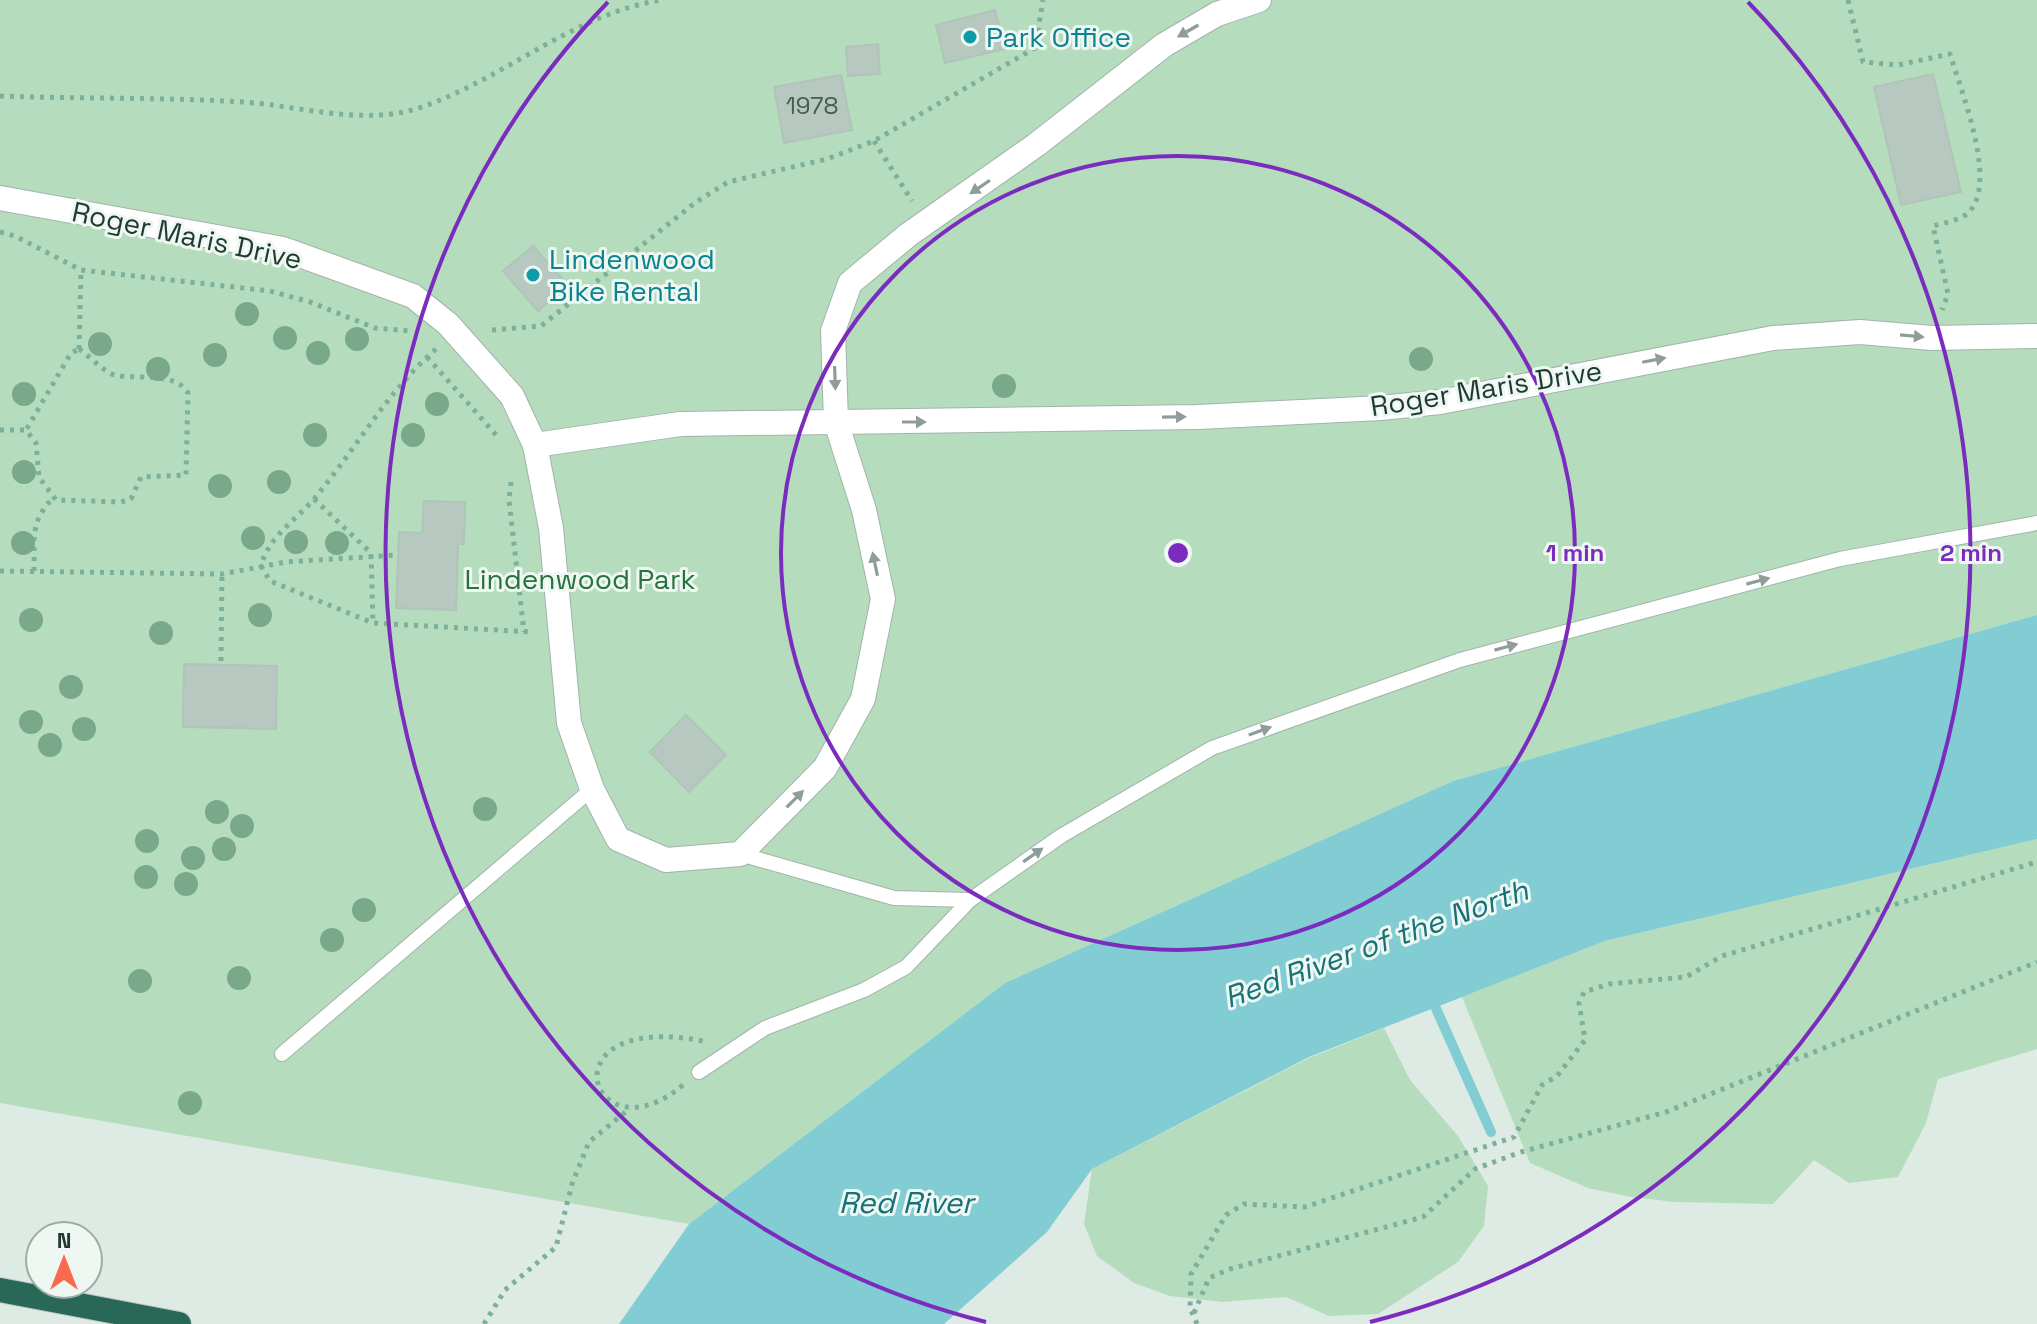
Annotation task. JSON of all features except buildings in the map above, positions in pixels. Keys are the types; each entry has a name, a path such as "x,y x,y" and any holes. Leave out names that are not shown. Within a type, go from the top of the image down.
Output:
{"highway":[{"path":"0,1290 179,1324"}],"street":[{"path":"740,854 825,768 863,699 883,599 864,510 836,422 833,331 850,283 925,223 1003,171 1215,7 1259,0"},
{"name":"Roger Maris Drive","path":"0,198 283,249 413,296 454,332 512,396 535,445 551,528 569,723 592,789 618,839 666,860 740,854"},
{"name":"Roger Maris Drive","path":"535,445 680,424 1182,417 1381,408 1440,402 1773,338 1860,332 1932,338 2037,336"}],"lane":[{"path":"699,1072 732,1047 765,1028 864,990 906,967 970,900 1061,836 1212,748 1460,660 1840,559 2037,523"},
{"path":"282,1054 592,789"},
{"path":"740,854 894,898 970,900"}],"path":[{"path":"0,96 244,102 373,115 417,108 506,69 605,14 662,0"},
{"path":"0,232 15,236 81,270 270,291 310,302 375,328 454,332 541,326 696,202 728,182 827,159 874,141 982,82 1035,48 1043,0"},
{"path":"1848,0 1863,62 1898,65 1950,54 1981,167 1981,191 1974,206 1965,216 1933,226 1948,294 1932,338"},
{"path":"874,141 925,223"},
{"path":"79,349 81,270"},
{"path":"454,332 397,386 314,499 267,547 261,566 270,581 373,623 559,633"},
{"path":"26,430 71,353 79,349"},
{"path":"26,430 36,443 39,477 56,500 121,502 131,499 141,477 186,475 188,393 183,386 174,381 112,375 79,349"},
{"path":"427,357 506,446"},
{"path":"0,430 26,430"},
{"path":"511,471 509,500 524,632"},
{"path":"34,571 37,514 54,497"},
{"path":"314,499 374,559 373,623"},
{"path":"0,571 222,574 261,566 398,555"},
{"path":"221,661 222,574"},
{"path":"1197,1324 1190,1308 1191,1274 1226,1215 1244,1204 1305,1207 1514,1137 1542,1085 1557,1076 1585,1040 1579,1003 1584,992 1609,984 1686,977 1722,956 2037,862"},
{"path":"1194,1314 1209,1278 1230,1269 1423,1217 1475,1169 1521,1152 1666,1112 2037,962"},
{"path":"630,1109 608,1102 596,1083 597,1064 614,1045 637,1039 678,1037 732,1047"},
{"path":"484,1324 505,1290 556,1247 572,1184 589,1142 630,1109 667,1099 699,1072"}],"green space":[{"name":"Lindenwood Park","path":"0,0 2037,0 2037,615 1453,781 1005,983 689,1224 0,1103"},
{"path":"2037,839 2037,1049 1938,1079 1926,1123 1898,1177 1849,1183 1814,1160 1773,1204 1675,1202 1588,1188 1530,1163 1462,997 1605,941"},
{"path":"1384,1028 1410,1080 1458,1136 1488,1186 1484,1226 1458,1262 1378,1314 1329,1316 1286,1297 1223,1302 1170,1296 1134,1283 1097,1256 1084,1224 1092,1169 1309,1058"}],"water":[{"name":"Red River","path":"2037,615 2037,839 1605,941 1309,1057 1092,1169 1047,1232 944,1324 619,1324 689,1224 1005,983 1453,781"}],"waterway":[{"path":"1430,995 1491,1132"}],"place":[{"name":"Park Office","path":"970,37"},
{"name":"Lindenwood Bike Rental","path":"533,275"}],"water label":[{"name":"Red River of the North","path":"1376,944"}]}
